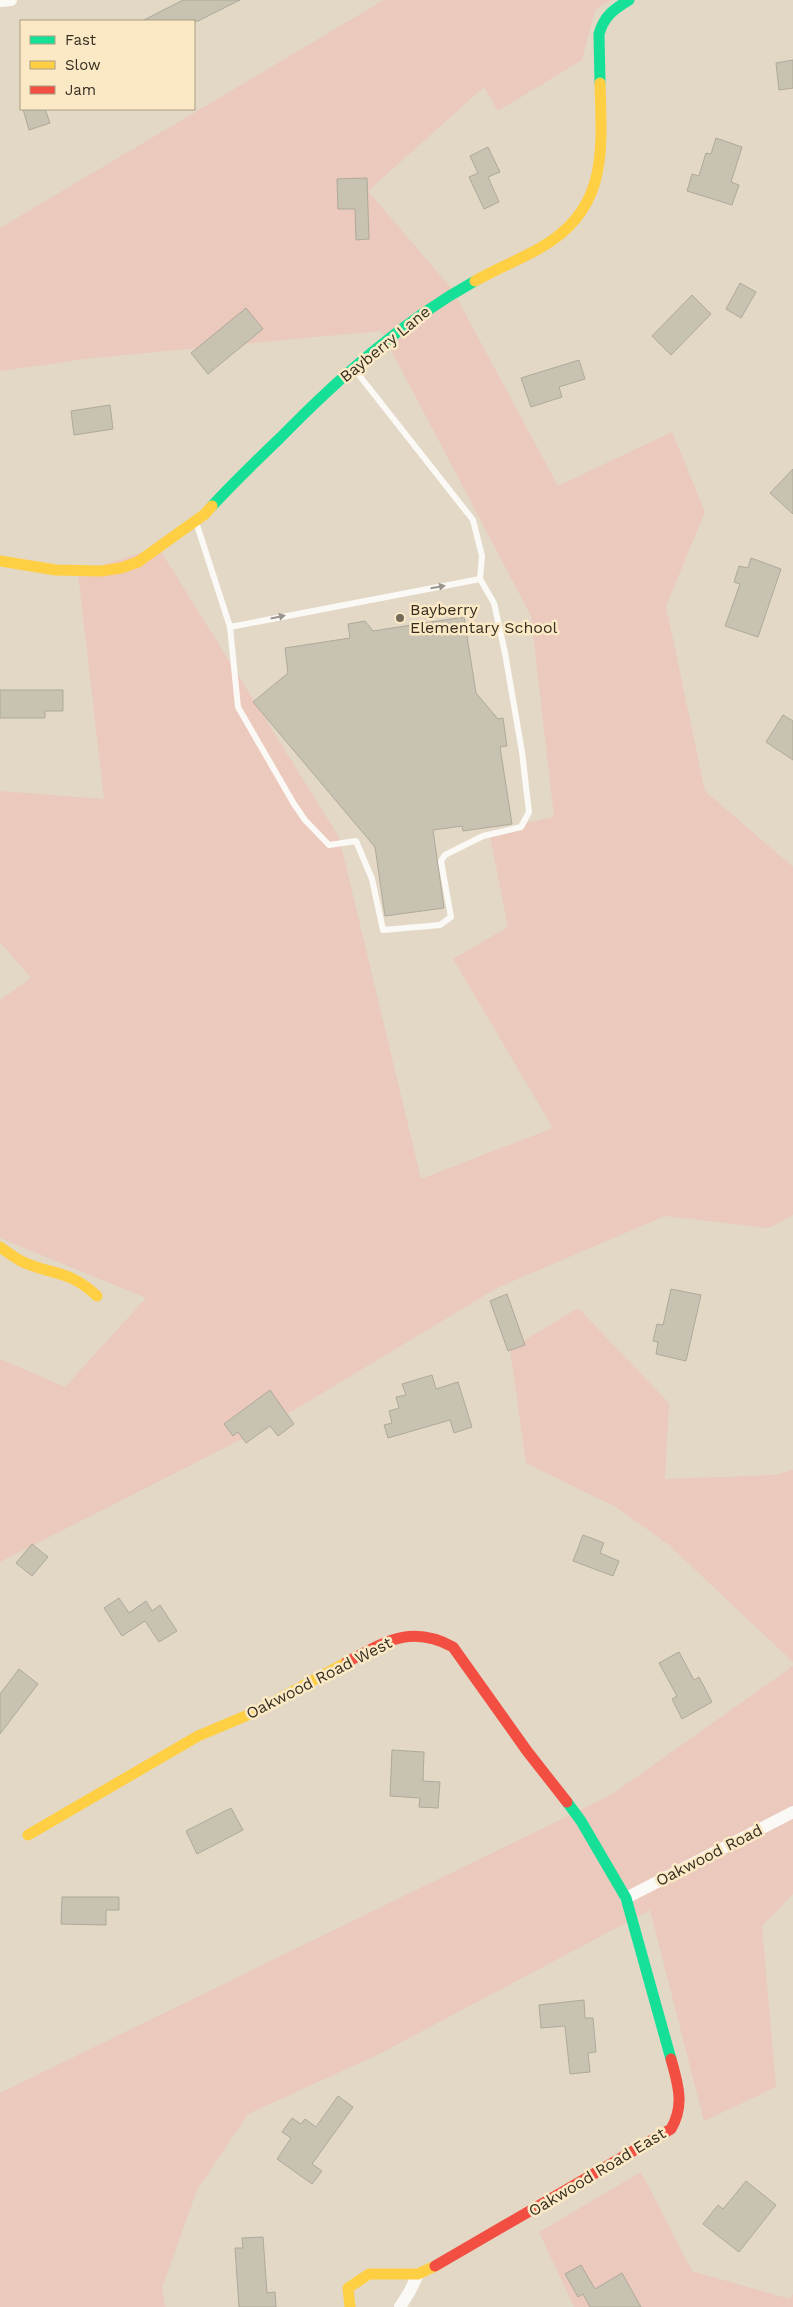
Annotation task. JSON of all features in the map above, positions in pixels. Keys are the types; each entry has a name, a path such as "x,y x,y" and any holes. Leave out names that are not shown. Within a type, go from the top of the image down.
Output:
{"street":[{"path":"0,0 11,0"},
{"name":"Bayberry Lane","path":"0,561 56,570 101,571 120,568 138,562 205,514 353,366 438,302 544,246 575,223 587,207 594,190 599,153 599,34 602,20 610,11 629,0"},
{"path":"0,1247 23,1262 68,1275 83,1284 97,1296"},
{"name":"Oakwood Road West","path":"28,1835 198,1736 255,1712 389,1640 416,1635 438,1639 453,1647 461,1656 526,1751 581,1821 626,1898"},
{"name":"Oakwood Road","path":"626,1898 793,1812"},
{"name":"Oakwood Road East","path":"350,2307 348,2288 369,2274 418,2274 452,2258 671,2129 677,2120 681,2103 680,2086 626,1898"},
{"path":"400,2307 418,2274"}],"lane":[{"path":"195,521 230,627 238,707 305,820 329,845 356,841 372,879 383,930 440,925 451,917 441,861 445,855 483,836 521,827 528,812 522,752 505,653 494,603 480,579 482,556 473,520 353,366"},
{"path":"230,627 480,579"}],"shaded area":[{"path":"384,0 611,0 595,10 582,60 498,111 484,87 368,191 452,289 558,486 672,432 705,512 666,606 705,791 793,867 793,1215 769,1228 665,1216 497,1288 266,1427 0,1562 0,1359 65,1387 146,1298 0,1238 0,1000 31,978 0,942 0,791 104,799 78,573 158,547 339,837 421,1179 553,1128 453,959 508,927 489,831 554,817 531,616 381,331 92,358 0,371 0,228"},
{"path":"578,1308 669,1403 665,1479 775,1475 793,1470 793,1662 669,1545 616,1507 526,1463 510,1349"},
{"path":"793,1666 793,1894 762,1926 776,2087 704,2121 650,1910 379,2054 248,2114 197,2190 162,2288 165,2307 0,2307 0,2093 611,1795"},
{"path":"641,2172 692,2271 790,2299 793,2294 793,2307 574,2307 539,2232"}],"building":[{"path":"183,0 240,0 198,21 144,20"},
{"path":"793,60 793,88 779,90 776,63"},
{"path":"23,110 45,110 50,123 29,130"},
{"path":"716,138 742,147 731,182 739,185 732,205 687,191 692,174 699,176 706,153 711,154"},
{"path":"488,147 500,172 488,177 499,202 484,209 469,177 478,173 470,156"},
{"path":"367,178 369,239 356,240 355,209 338,209 337,179"},
{"path":"740,283 756,292 741,318 726,309"},
{"path":"692,295 711,314 671,355 652,336"},
{"path":"246,308 263,329 208,374 191,353"},
{"path":"579,360 585,379 559,387 562,397 531,407 521,378"},
{"path":"110,405 113,429 74,435 71,411"},
{"path":"793,469 793,514 770,493"},
{"path":"751,558 781,569 758,637 725,626 740,584 734,582 739,566 748,568"},
{"path":"464,617 476,693 498,719 503,718 507,746 500,747 512,824 463,831 462,826 433,830 444,908 385,916 375,847 253,702 288,673 285,648 350,638 348,624 365,621 373,631"},
{"path":"0,690 63,690 63,711 45,711 45,718 0,718"},
{"path":"783,715 793,721 793,760 766,742"},
{"path":"671,1289 701,1295 686,1361 656,1354 658,1342 653,1341 657,1324 663,1325"},
{"path":"507,1294 525,1345 508,1351 490,1301"},
{"path":"432,1375 436,1389 458,1382 472,1427 454,1433 450,1420 388,1438 384,1425 392,1423 389,1411 399,1408 396,1397 406,1395 402,1384"},
{"path":"270,1390 294,1424 278,1436 270,1426 246,1443 238,1432 233,1436 224,1424"},
{"path":"583,1535 604,1543 600,1553 619,1561 613,1576 573,1561"},
{"path":"32,1544 48,1557 32,1576 16,1563"},
{"path":"119,1598 129,1613 146,1601 152,1611 160,1605 177,1631 159,1642 145,1621 122,1636 104,1608"},
{"path":"679,1652 694,1680 699,1677 712,1702 682,1719 672,1699 677,1696 659,1663"},
{"path":"19,1669 38,1684 0,1734 0,1694"},
{"path":"392,1750 424,1752 423,1781 440,1782 438,1808 419,1807 420,1798 390,1796"},
{"path":"231,1808 243,1830 197,1854 186,1831"},
{"path":"62,1897 119,1897 119,1910 106,1910 106,1925 61,1924"},
{"path":"584,2000 585,2018 593,2018 596,2052 588,2053 590,2072 570,2074 565,2026 541,2028 539,2005"},
{"path":"338,2096 353,2107 312,2164 322,2171 312,2184 277,2159 291,2138 282,2132 292,2118 301,2124 305,2119 316,2127"},
{"path":"746,2181 776,2205 739,2252 703,2224 718,2205 723,2209"},
{"path":"263,2237 267,2293 275,2292 276,2307 239,2307 235,2248 243,2248 242,2238"},
{"path":"581,2265 595,2289 622,2273 641,2307 590,2307 583,2294 578,2297 565,2274"}],"traffic: fast":[{"path":"600,83 599,34 601,28 610,14 629,0"},
{"path":"212,506 325,394 372,352 422,314 475,281"},
{"path":"567,1802 581,1821 626,1898 671,2059"}],"traffic: slow":[{"path":"475,281 540,248 562,233 578,216 589,197 596,177 600,156 600,83"},
{"path":"0,561 56,570 101,571 121,568 138,562 205,514 212,506"},
{"path":"0,1247 23,1262 78,1281 97,1296"},
{"path":"28,1835 198,1736 255,1712 347,1662"},
{"path":"350,2307 348,2288 369,2274 418,2274 435,2266"}],"traffic: jam":[{"path":"347,1662 386,1642 411,1636 438,1640 453,1647 527,1751 567,1802"},
{"path":"435,2266 671,2129 679,2103 678,2086 671,2059"}],"place":[{"name":"Bayberry Elementary School","path":"400,618"}]}
